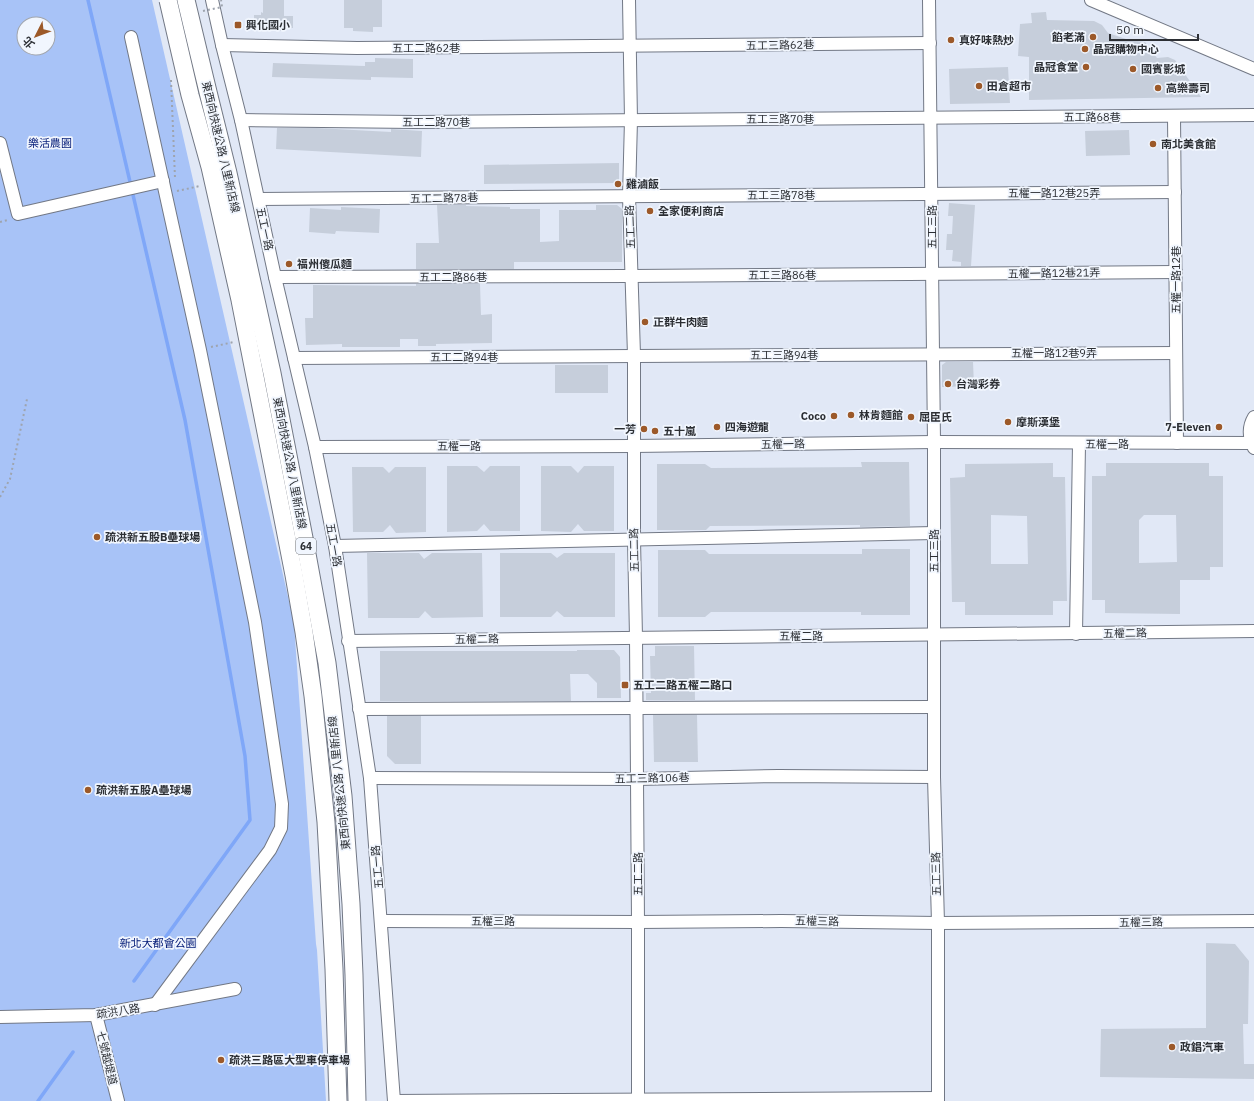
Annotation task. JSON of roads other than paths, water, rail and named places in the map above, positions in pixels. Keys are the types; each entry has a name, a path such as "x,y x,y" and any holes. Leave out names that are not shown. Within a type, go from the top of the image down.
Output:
{"highway":[{"name":"東西向快速公路 八里新店線","path":"168,0 190,95 210,167 240,300 304,632 313,696 326,822 334,969 338,1101"},
{"name":"東西向快速公路 八里新店線","path":"186,0 228,173 272,373 305,543 326,663 343,796 351,904 357,1101"}],"street":[{"name":"五工一路","path":"212,0 241,120 275,277 315,447 335,546 348,641 370,778 394,1101"},
{"name":"五工二路","path":"629,0 631,120 630,196 634,355 634,539 637,708 638,1100"},
{"name":"五工三路","path":"929,0 934,442 934,777 938,923 938,1100"},
{"path":"1091,0 1254,69"},
{"path":"131,37 200,350 255,622 282,804 281,828 270,850 155,1005"},
{"name":"五工三路62巷","path":"630,46 930,43"},
{"name":"五工二路62巷","path":"222,45 357,48 630,46"},
{"name":"五工路68巷","path":"930,118 1254,115"},
{"name":"五權一路12巷","path":"1174,116 1177,443"},
{"name":"五工三路70巷","path":"631,120 930,118"},
{"name":"五工二路70巷","path":"241,120 415,122 631,120"},
{"path":"0,143 18,214 163,181"},
{"name":"五權一路12巷25弄","path":"932,193 1175,192"},
{"name":"五工三路78巷","path":"630,196 932,193"},
{"name":"五工二路78巷","path":"259,199 630,196"},
{"name":"五權一路12巷21弄","path":"932,274 1176,272"},
{"name":"五工三路86巷","path":"632,276 932,274"},
{"name":"五工二路86巷","path":"275,277 632,276"},
{"name":"五權一路12巷9弄","path":"933,354 1176,353"},
{"name":"五工三路94巷","path":"634,355 933,354"},
{"name":"五工二路94巷","path":"294,358 634,355"},
{"path":"1253,446 1250,428 1254,417"},
{"name":"五權一路","path":"315,447 634,446 934,442 1079,444 1177,443 1253,446"},
{"path":"1076,634 1079,444"},
{"path":"335,546 934,533"},
{"name":"五權二路","path":"348,641 1254,631"},
{"path":"359,709 934,707"},
{"name":"五工三路106巷","path":"370,778 637,779 778,776 934,777"},
{"name":"五權三路","path":"381,921 781,921 938,923 1254,920"},
{"name":"疏洪八路","path":"0,1017 96,1015 235,989"},
{"name":"七號越堤道","path":"96,1015 118,1101"},
{"path":"394,1101 938,1100"}],"waterway":[{"path":"88,0 185,420 245,756 250,820 134,981"},
{"path":"38,1101 73,1052"}],"place":[{"name":"興化國小","path":"238,25"},
{"name":"餡老滿","path":"1093,37"},
{"name":"真好味熱炒","path":"951,40"},
{"name":"晶冠購物中心","path":"1085,49"},
{"name":"晶冠食堂","path":"1086,67"},
{"name":"國賓影城","path":"1133,69"},
{"name":"田倉超市","path":"979,86"},
{"name":"高樂壽司","path":"1158,88"},
{"name":"南北美食館","path":"1153,144"},
{"name":"雞滷飯","path":"618,184"},
{"name":"全家便利商店","path":"650,211"},
{"name":"福州傻瓜麵","path":"289,264"},
{"name":"正群牛肉麵","path":"645,322"},
{"name":"台灣彩券","path":"948,384"},
{"name":"林肯麵館","path":"851,415"},
{"name":"Coco","path":"834,416"},
{"name":"屈臣氏","path":"911,417"},
{"name":"摩斯漢堡","path":"1008,422"},
{"name":"四海遊龍","path":"717,427"},
{"name":"7-Eleven","path":"1219,427"},
{"name":"一芳","path":"644,429"},
{"name":"五十嵐","path":"655,431"},
{"name":"疏洪新五股B壘球場","path":"97,537"},
{"name":"五工二路五權二路口","path":"625,685"},
{"name":"疏洪新五股A壘球場","path":"88,790"},
{"name":"政錩汽車","path":"1172,1047"},
{"name":"疏洪三路區大型車停車場","path":"221,1060"}],"park label":[{"name":"樂活農園","path":"50,143"},
{"name":"新北大都會公園","path":"158,943"}]}
